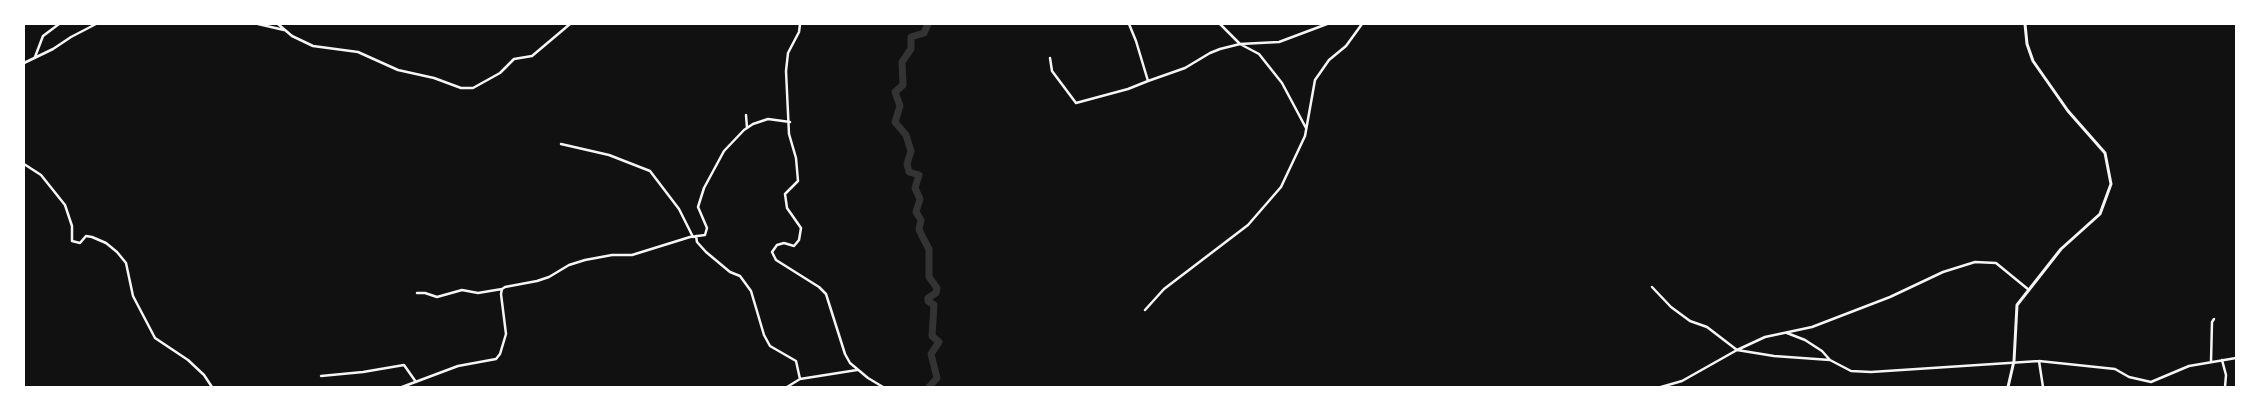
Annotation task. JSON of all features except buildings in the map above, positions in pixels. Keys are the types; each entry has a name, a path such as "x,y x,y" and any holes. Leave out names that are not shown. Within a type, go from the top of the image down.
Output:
{"street":[{"path":"35,57 44,36 59,24"},
{"path":"24,63 53,50 71,37 96,24"},
{"path":"258,24 286,31"},
{"path":"278,24 292,36 313,46 358,52 398,70 434,78 461,88 473,88 500,72 514,60 532,56 570,24"},
{"path":"800,24 800,32 788,53 787,62 790,134 796,158 798,181 785,194 785,201 787,208 801,228 799,240 794,246 777,245 772,252 776,260 819,287 826,294 845,354 857,370 883,387"},
{"path":"1129,24 1148,81"},
{"path":"1220,24 1240,44 1259,54 1282,82 1306,128"},
{"path":"1050,58 1052,71 1076,103 1128,89 1185,68 1210,53 1240,44 1279,42 1326,24"},
{"path":"1145,310 1164,289 1248,225 1281,187 1305,136 1315,80 1329,60 1346,46 1362,24"},
{"path":"2008,387 2014,361 2017,306 2061,249 2100,214 2111,184 2104,153 2068,111 2033,61 2026,24"},
{"path":"746,115 747,128"},
{"path":"418,293 426,293 437,297 462,290 478,293 502,289 549,277 569,265 584,260 612,255 632,255 707,233 707,228 698,210 704,188 724,151 747,128 768,119 790,122"},
{"path":"561,144 609,155 650,171 678,209 697,242 717,262 730,272 740,276 751,291 764,335 770,346 796,361 800,379"},
{"path":"24,164 41,175 65,205 72,226 72,241 80,243 86,236 92,237 106,243 117,252 126,263 133,296 142,310 147,326 155,338 188,360 204,375 212,387"},
{"path":"1661,387 1682,381 1736,350 1765,337 1812,327 1890,297 1943,272 1976,262 1996,263 2029,290"},
{"path":"1652,287 1671,307 1690,321 1707,327 1736,350 1774,356 1830,360"},
{"path":"402,387 458,366 496,360 506,334 501,301 502,289"},
{"path":"2212,362 2212,322 2214,318"},
{"path":"1786,332 1805,340 1822,351 1830,360 1852,371 1870,372 2014,361 2039,361 2115,369 2129,377 2151,382 2189,366 2236,358"},
{"path":"2222,360 2226,375 2225,387"},
{"path":"2039,361 2043,387"},
{"path":"321,376 363,372 404,364 416,382"},
{"path":"787,387 800,379 857,370"}],"waterway":[{"path":"928,24 924,33 911,37 911,49 902,62 903,85 895,92 900,106 895,122 906,135 911,151 907,164 909,172 919,175 915,188 920,199 916,212 921,220 919,229 929,249 929,277 937,288 936,293 928,298 928,301 934,305 932,336 939,342 931,354 937,378 929,387"}]}
